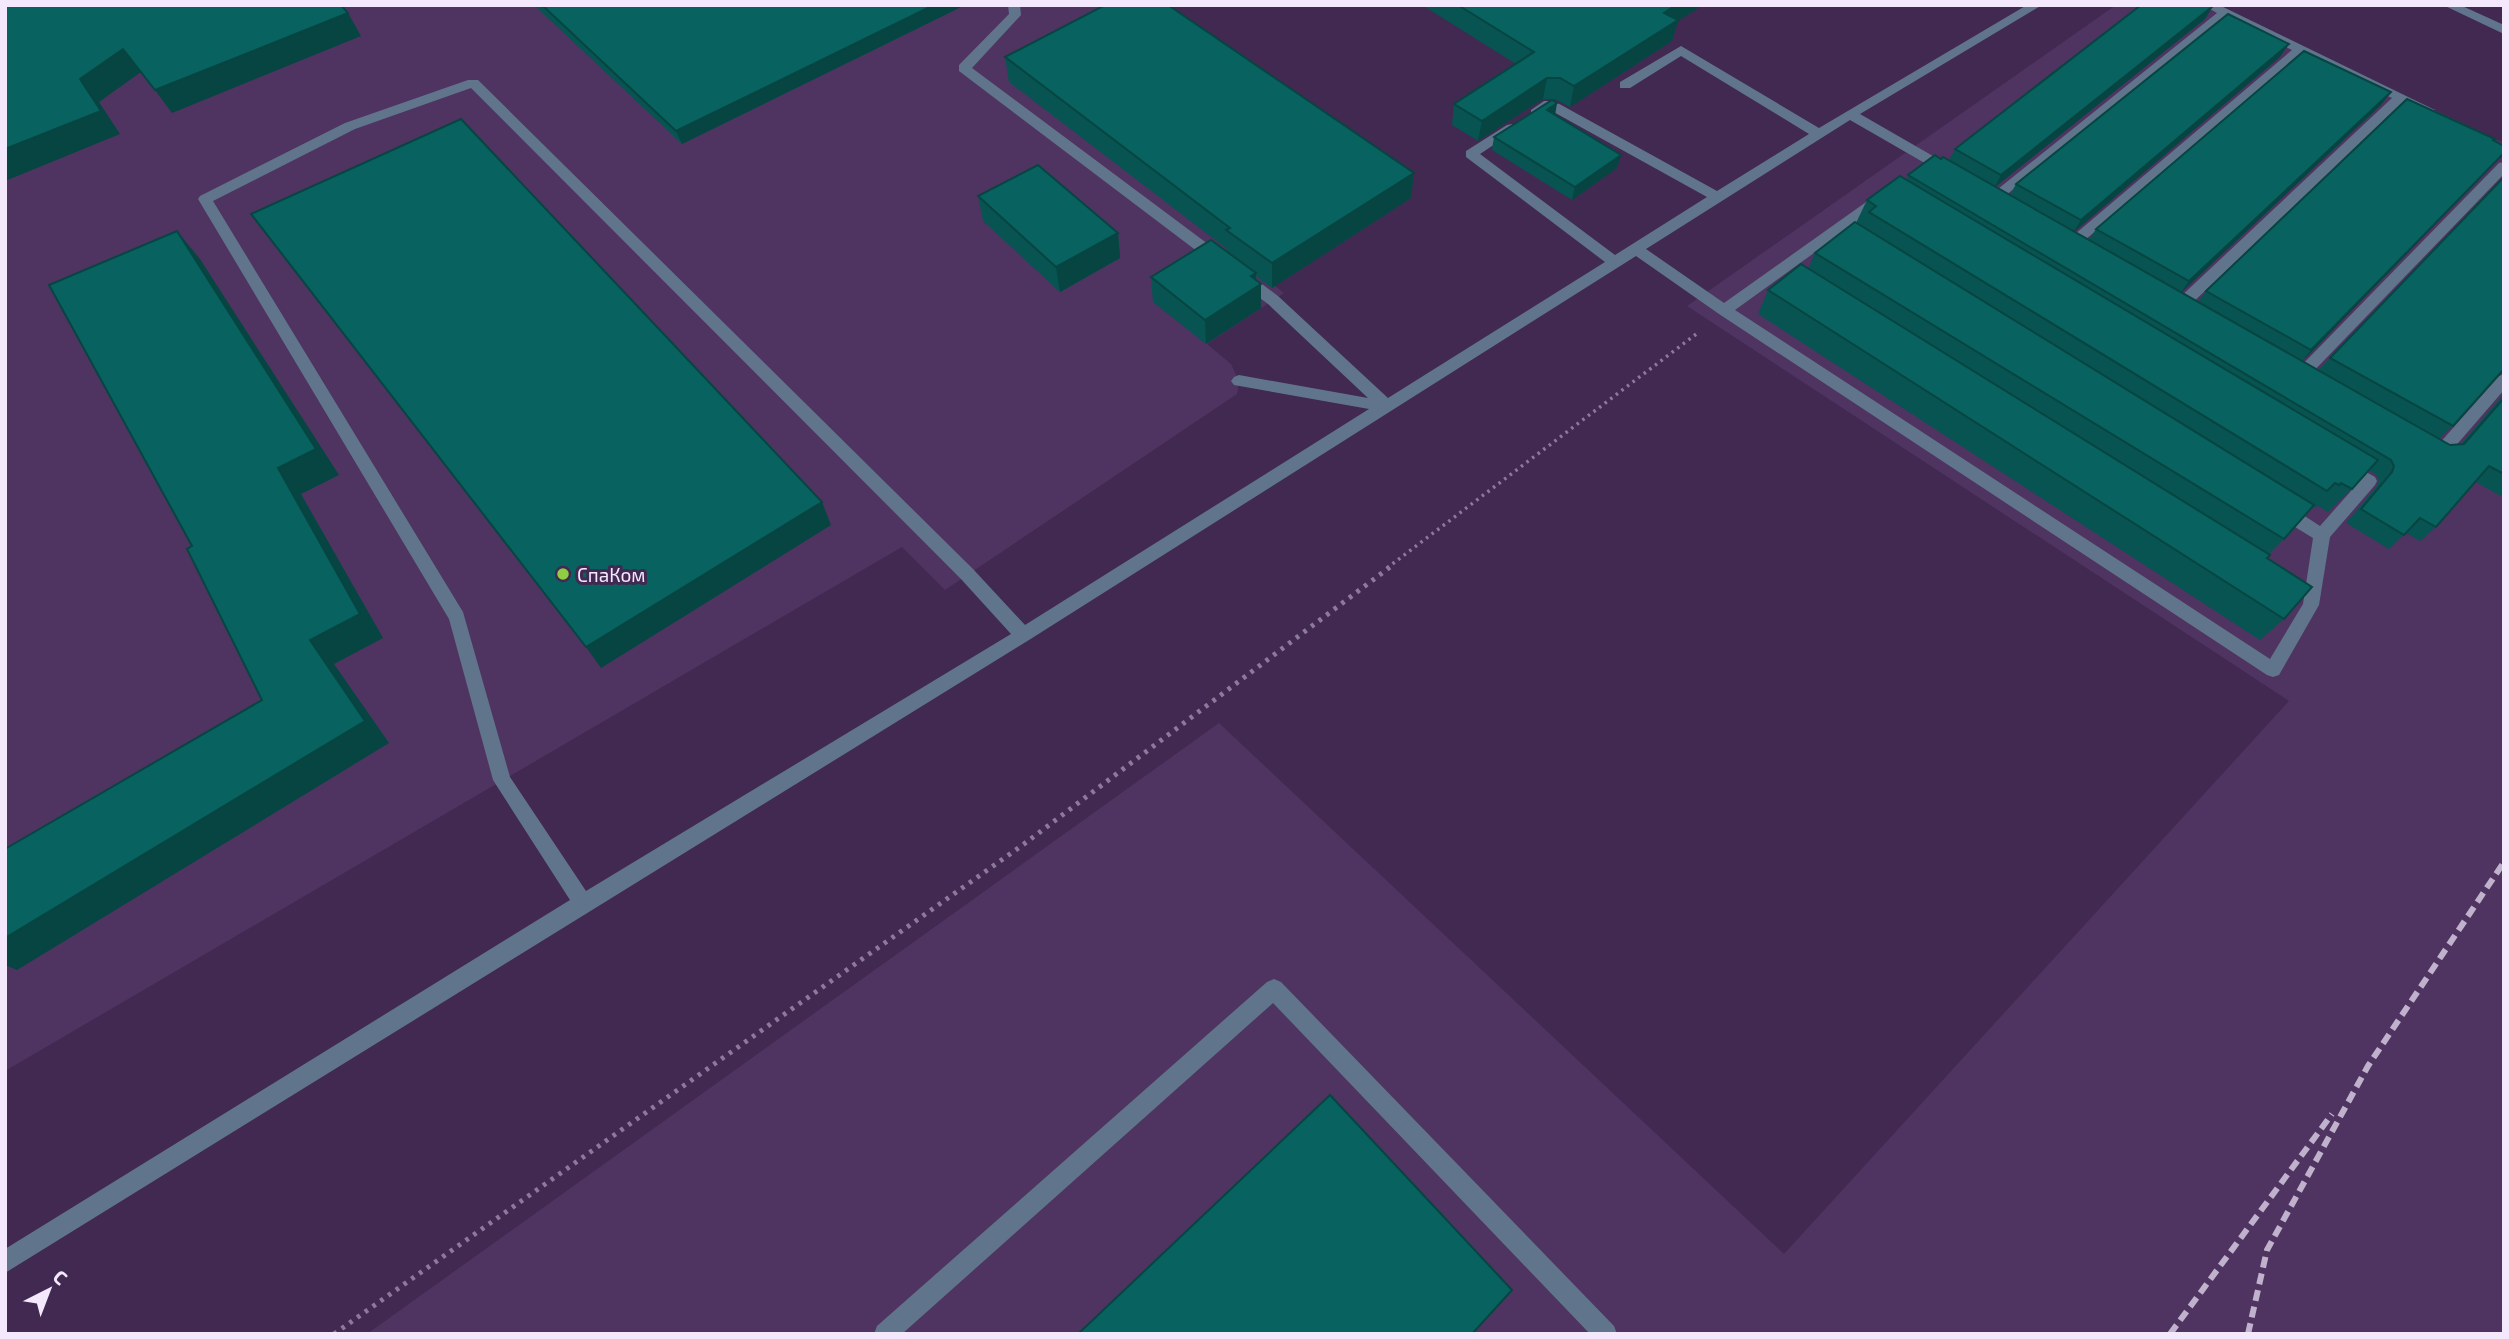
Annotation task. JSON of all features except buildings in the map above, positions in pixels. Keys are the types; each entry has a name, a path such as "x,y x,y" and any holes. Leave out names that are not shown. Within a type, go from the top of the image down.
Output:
{"street":[{"path":"1014,5 1015,15 964,68 1273,300 1388,407"},
{"path":"5,1262 583,903 1023,635 1850,114 2036,5"},
{"path":"2209,5 2435,113"},
{"path":"2449,5 2504,30"},
{"path":"1994,197 2225,13"},
{"path":"2073,243 2301,49"},
{"path":"1625,85 1681,50 1820,134"},
{"path":"583,903 502,780 457,617 205,199 349,126 473,83 967,574 1023,635"},
{"path":"2181,305 2401,97"},
{"path":"1615,262 1471,154 1549,104 1718,198"},
{"path":"1850,114 1959,177"},
{"path":"2302,374 2504,166"},
{"path":"1724,310 1784,275 1840,235 1888,192 1900,200"},
{"path":"1636,249 1724,310 2273,670 2305,601 2322,535 2369,481 2334,460"},
{"path":"2417,440 2440,453 2504,380"},
{"path":"1239,381 1388,407"},
{"path":"2264,499 2322,535"},
{"path":"885,1334 1274,989 1606,1334"}],"path":[{"path":"334,1334 1024,844 1701,331"}],"shaded area":[{"path":"5,5 1173,5 1173,33 1275,286 1284,293 1207,344 1231,364 1239,381 1237,394 945,590 902,547 5,1071"},
{"path":"2116,5 2214,5 2504,143 2504,1334 367,1334 1219,723 1784,1254 2289,701 1687,306"}],"railway":[{"path":"2248,1334 2267,1250 2368,1066 2504,862"},
{"path":"2170,1334 2332,1114"}],"place":[{"name":"СпаКом","path":"563,574"}]}
